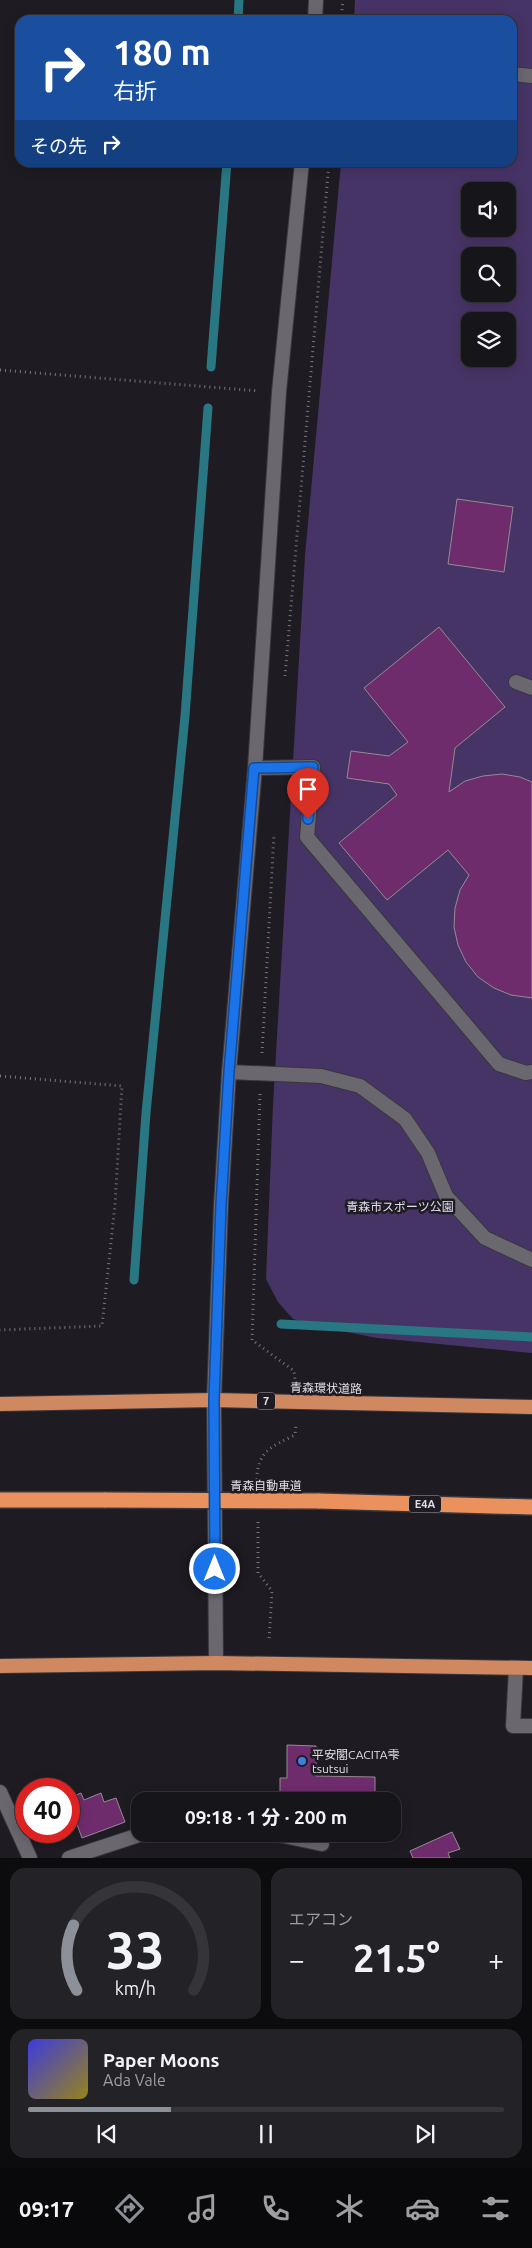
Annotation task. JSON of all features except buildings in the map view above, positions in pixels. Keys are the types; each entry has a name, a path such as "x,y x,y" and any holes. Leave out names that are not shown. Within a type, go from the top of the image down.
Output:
{"highway":[{"name":"青森環状道路","path":"0,1404 214,1400 532,1407"},
{"name":"青森自動車道","path":"0,1500 318,1501 532,1507"},
{"path":"0,1666 216,1663 532,1668"}],"street":[{"path":"315,15 316,0"},
{"path":"517,74 532,76"},
{"path":"216,1663 214,1400 221,1205 229,1072 254,768 279,392 302,167"},
{"path":"516,682 532,688"},
{"path":"254,768 313,767 307,837 499,1064 526,1073 532,1072"},
{"path":"229,1072 321,1076 360,1086 405,1119 428,1153 446,1196 485,1238 532,1260"},
{"path":"516,1668 514,1726 532,1726"},
{"path":"0,1792 30,1858"},
{"path":"69,1858 131,1838"},
{"path":"312,1842 322,1844"}],"path":[{"path":"342,15 343,0"},
{"path":"285,679 329,167"},
{"path":"0,370 279,392"},
{"path":"257,1485 257,1465 269,1448 295,1435 297,1402 294,1370 252,1340 261,1073 274,827"},
{"path":"0,1076 122,1086 114,1205 102,1326 0,1330"},
{"path":"258,1514 258,1573 272,1591 268,1664"}],"green space":[{"name":"青森市スポーツ公園","path":"355,0 532,0 532,1353 377,1338 321,1327 293,1319 278,1302 266,1279 273,1105 305,556 341,167 517,167 517,15 354,15"}],"waterway":[{"path":"238,15 239,0"},
{"path":"211,367 227,167"},
{"path":"134,1280 146,1113 185,716 208,408"},
{"path":"281,1324 532,1337"}],"place":[{"name":"平安閣CACITA雫 tsutsui","path":"302,1761"}],"route":[{"path":"215,1569 214,1400 221,1205 229,1072 254,768 313,767 308,819"}]}
